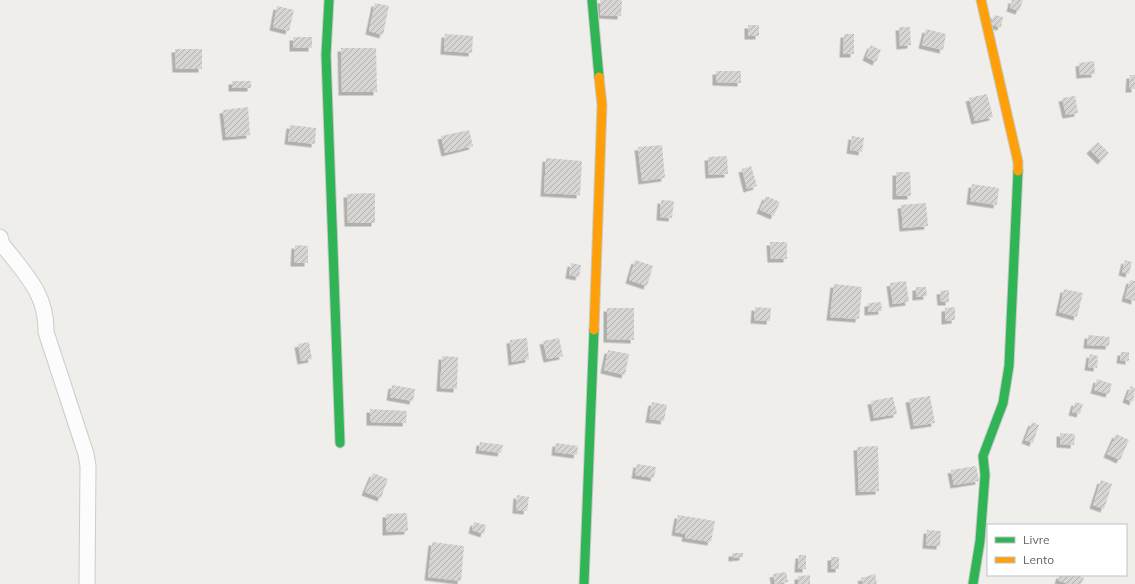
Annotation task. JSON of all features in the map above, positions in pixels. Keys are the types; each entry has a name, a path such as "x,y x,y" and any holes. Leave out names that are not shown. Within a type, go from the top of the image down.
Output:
{"street":[{"path":"329,0 326,55 340,443"},
{"path":"584,584 602,105 592,0"},
{"path":"973,584 980,541 985,475 983,456 1003,403 1009,366 1018,162 981,0"},
{"path":"0,237 2,244 42,299 46,319 46,332 86,454 88,466 87,584"}],"building":[{"path":"600,0 622,0 621,16 600,15"},
{"path":"1010,0 1023,0 1019,11 1010,8 1012,1"},
{"path":"375,3 389,6 383,35 369,31"},
{"path":"277,6 294,10 289,31 273,27"},
{"path":"994,15 1003,17 1001,27 991,25"},
{"path":"748,25 759,25 759,36 748,36"},
{"path":"899,27 910,27 911,45 900,46"},
{"path":"926,29 946,34 943,50 922,45"},
{"path":"445,34 473,36 472,53 444,51"},
{"path":"844,34 854,34 854,54 843,54"},
{"path":"293,37 312,37 312,48 293,48"},
{"path":"871,45 881,50 876,62 866,57"},
{"path":"341,48 376,48 377,92 342,92"},
{"path":"175,49 202,49 202,69 176,69"},
{"path":"1094,61 1095,74 1080,75 1079,63"},
{"path":"716,71 741,71 741,83 716,82"},
{"path":"1130,75 1135,75 1135,89 1129,89"},
{"path":"232,81 251,81 251,88 232,88"},
{"path":"987,94 993,117 975,121 969,98"},
{"path":"1075,96 1078,113 1066,115 1062,98"},
{"path":"248,107 250,135 226,137 223,110"},
{"path":"290,125 316,128 315,144 288,141"},
{"path":"469,130 473,146 445,153 441,136"},
{"path":"852,136 864,138 862,152 850,150"},
{"path":"1098,142 1109,153 1101,161 1090,150"},
{"path":"662,145 665,178 642,181 638,147"},
{"path":"727,156 728,174 709,175 708,157"},
{"path":"546,158 582,161 580,195 544,193"},
{"path":"751,166 757,186 747,189 742,169"},
{"path":"896,172 910,172 911,196 896,196"},
{"path":"972,184 999,188 997,205 970,201"},
{"path":"375,193 375,223 348,223 347,194"},
{"path":"766,196 780,202 774,216 760,210"},
{"path":"661,200 674,201 672,218 660,217"},
{"path":"926,203 928,226 903,228 901,205"},
{"path":"770,242 787,242 787,259 771,259"},
{"path":"295,245 308,246 308,263 294,263"},
{"path":"635,260 653,266 647,286 629,280"},
{"path":"1125,260 1132,262 1129,274 1122,272"},
{"path":"571,263 581,265 579,277 569,275"},
{"path":"1130,280 1135,281 1135,301 1125,298"},
{"path":"906,281 909,302 893,304 890,283"},
{"path":"834,284 862,287 859,319 830,317"},
{"path":"916,287 926,287 927,296 916,297"},
{"path":"1064,289 1083,293 1077,317 1059,312"},
{"path":"949,290 949,302 941,302 940,291"},
{"path":"881,302 882,311 868,312 868,303"},
{"path":"755,307 771,308 770,321 754,320"},
{"path":"955,307 955,320 945,321 945,308"},
{"path":"607,308 634,308 634,340 607,339"},
{"path":"1088,335 1110,337 1109,346 1087,345"},
{"path":"527,338 529,359 512,362 510,340"},
{"path":"559,338 563,356 547,359 543,341"},
{"path":"309,342 312,359 301,361 298,344"},
{"path":"608,350 629,354 625,375 604,370"},
{"path":"1121,352 1129,352 1129,361 1120,360"},
{"path":"1090,354 1098,356 1097,368 1088,367"},
{"path":"442,356 458,357 457,389 440,388"},
{"path":"1097,379 1112,384 1109,394 1094,390"},
{"path":"392,385 415,389 413,401 390,397"},
{"path":"1131,386 1135,388 1133,402 1126,399"},
{"path":"930,396 935,423 914,426 909,399"},
{"path":"893,397 897,414 874,418 871,401"},
{"path":"652,402 667,405 664,421 649,419"},
{"path":"1075,402 1083,404 1080,414 1072,412"},
{"path":"370,409 407,411 406,423 370,422"},
{"path":"1032,422 1039,425 1033,443 1025,440"},
{"path":"1060,433 1075,434 1074,445 1060,444"},
{"path":"1116,434 1129,440 1120,460 1107,454"},
{"path":"480,442 503,445 501,453 479,450"},
{"path":"556,443 578,446 577,455 555,452"},
{"path":"878,446 879,491 859,492 857,447"},
{"path":"637,464 656,467 654,478 635,475"},
{"path":"976,466 979,481 954,485 951,470"},
{"path":"373,473 388,479 381,498 365,492"},
{"path":"1101,480 1112,484 1104,509 1093,505"},
{"path":"517,495 529,497 527,511 516,510"},
{"path":"407,513 408,531 386,532 386,514"},
{"path":"678,515 715,521 711,542 685,538 686,534 675,532"},
{"path":"474,522 486,525 484,534 472,530"},
{"path":"927,530 941,531 940,546 926,545"},
{"path":"432,542 464,546 461,581 428,577"},
{"path":"732,553 743,553 743,557 732,558"},
{"path":"799,555 806,555 806,569 798,569"},
{"path":"831,557 839,557 839,569 831,569"},
{"path":"786,572 788,582 775,584 773,574"},
{"path":"875,574 877,584 863,584 861,578"},
{"path":"810,575 810,584 798,584 798,576"},
{"path":"1060,576 1079,576 1084,578 1081,584 1068,584 1058,580"}],"traffic: fast":[{"path":"329,0 326,55 340,443"},
{"path":"592,0 599,77"},
{"path":"973,584 980,541 985,475 983,456 1003,403 1009,366 1018,171"},
{"path":"584,584 594,330"}],"traffic: slow":[{"path":"981,0 1018,162 1018,171"},
{"path":"594,330 602,105 599,77"}]}
